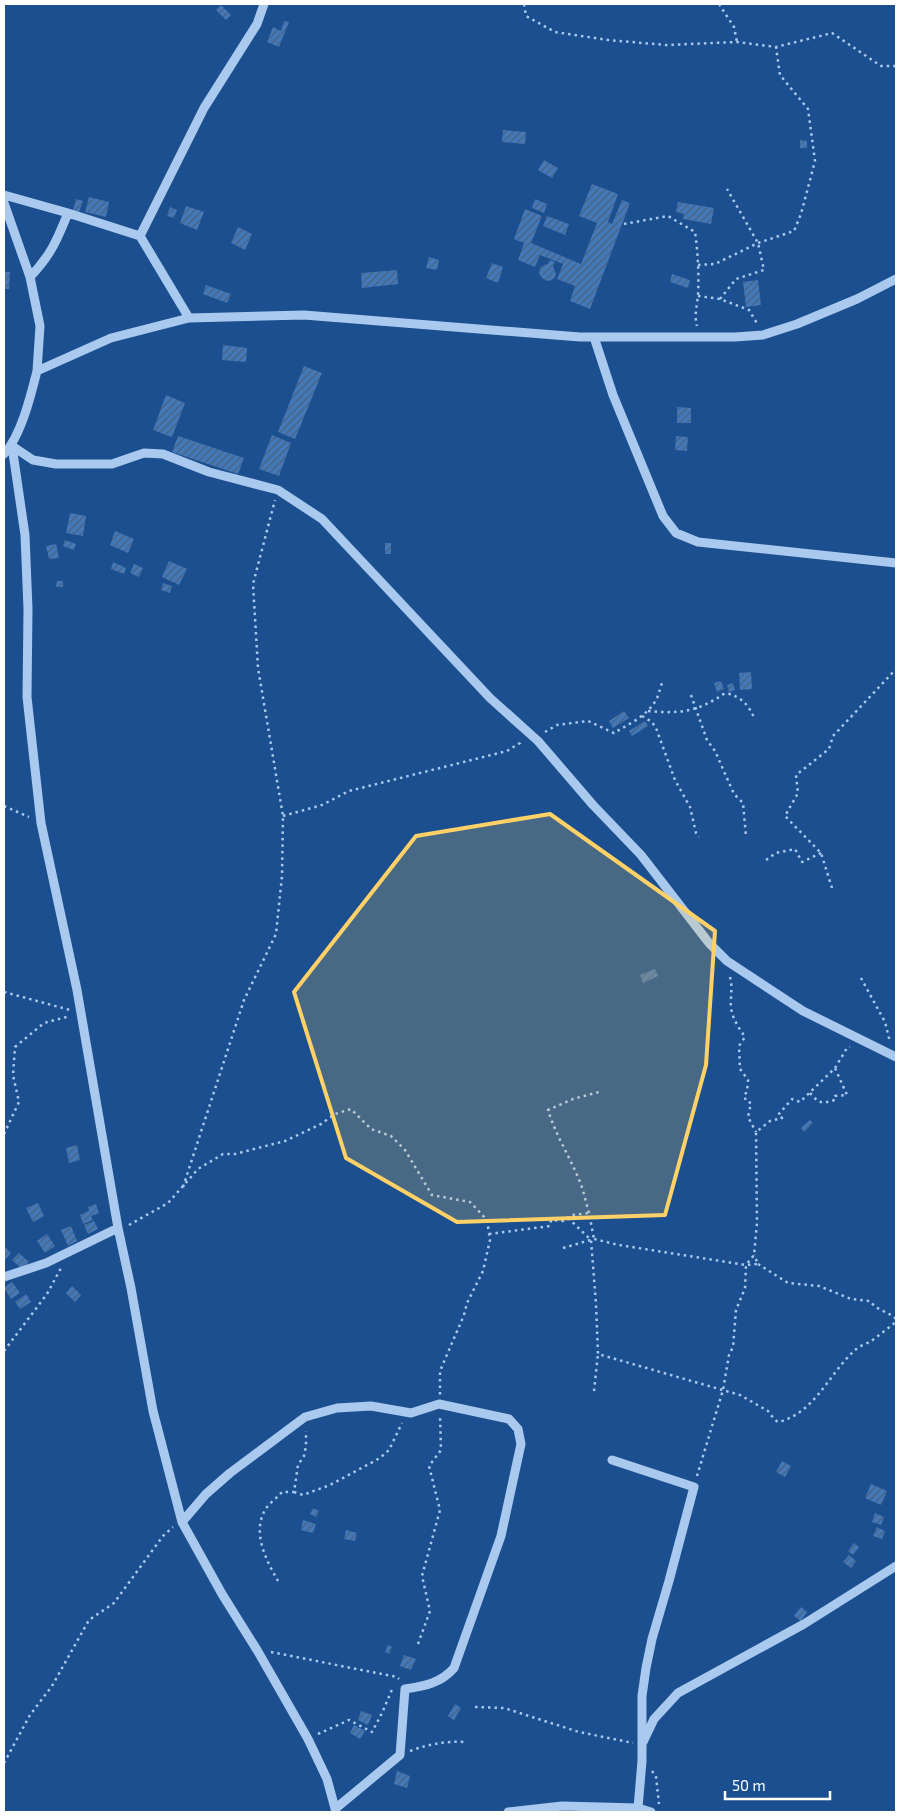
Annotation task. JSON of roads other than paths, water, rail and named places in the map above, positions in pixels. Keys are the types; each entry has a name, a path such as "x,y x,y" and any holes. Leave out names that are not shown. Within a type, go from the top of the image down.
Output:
{"street":[{"path":"140,236 204,108 257,24 264,4"},
{"path":"4,195 140,236 189,318"},
{"path":"4,203 30,277 40,326 37,370 31,394 12,446 4,454"},
{"path":"30,277 43,263 56,244 68,213"},
{"path":"37,370 111,338 189,318 304,315 594,337 735,337 763,335 797,324 857,299 896,279"},
{"path":"594,337 613,395 663,516 676,533 698,542 896,563"},
{"path":"12,446 33,460 56,464 112,464 144,453 163,454 209,472 278,490 322,519 490,698 538,741 593,805 641,855 709,943 727,962 804,1011 893,1055"},
{"path":"12,446 25,535 28,609 27,697 41,823 81,1012 118,1228 153,1411 181,1520 222,1594 257,1650 308,1739 327,1779 335,1811 400,1755 405,1689 437,1682 446,1677 454,1668 501,1536 521,1444 518,1429 509,1419 439,1404 411,1413 371,1406 337,1408 305,1417 230,1473 181,1520"},
{"path":"4,1277 46,1263 118,1228"},
{"path":"612,1460 694,1487 646,1668 642,1696 642,1761 638,1808"},
{"path":"641,1744 654,1719 678,1693 804,1624 896,1566"},
{"path":"508,1812 562,1806 638,1808 651,1812"}]}
